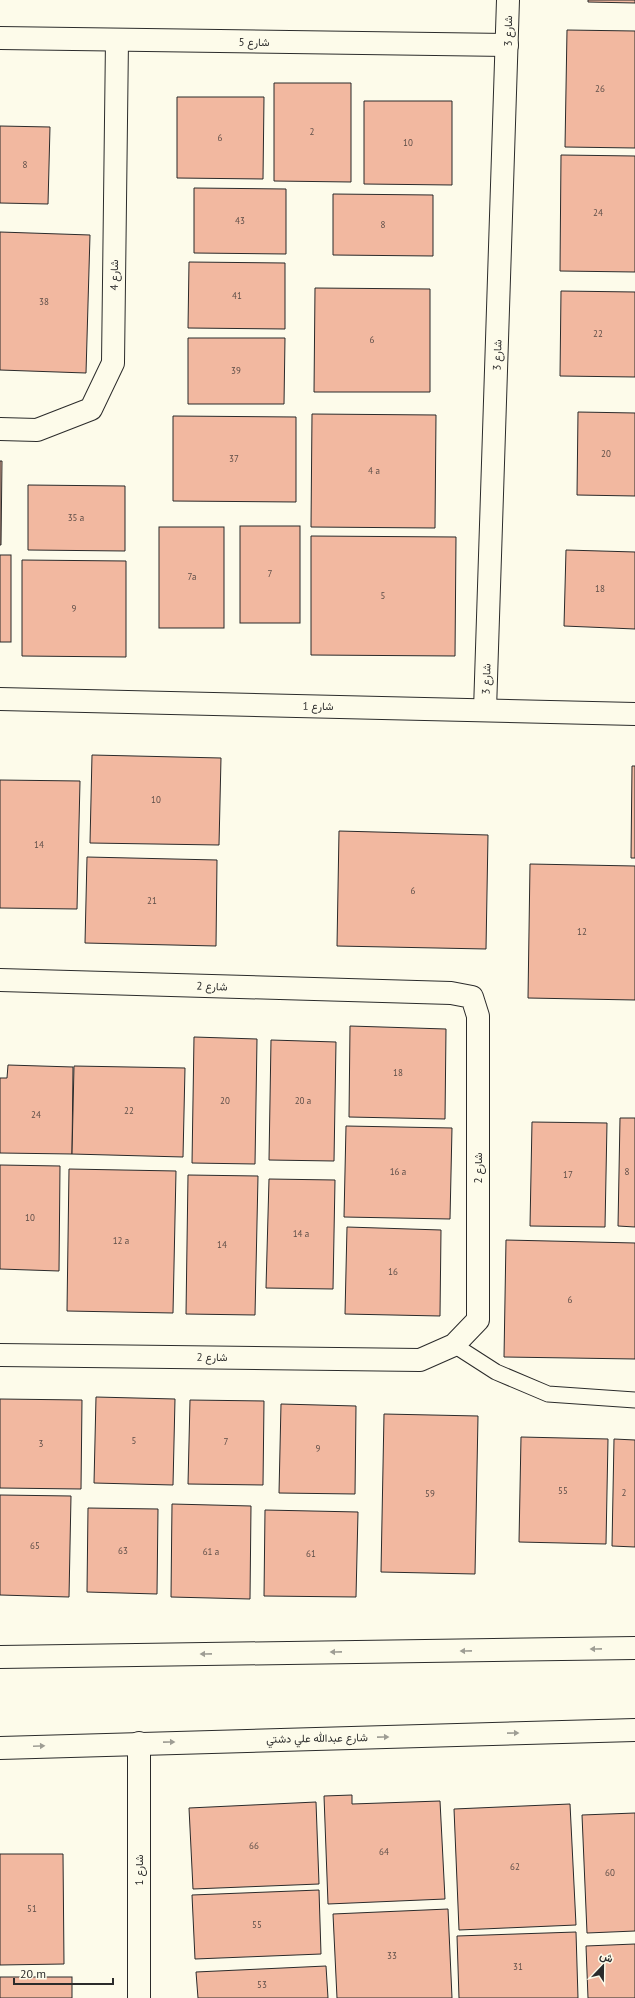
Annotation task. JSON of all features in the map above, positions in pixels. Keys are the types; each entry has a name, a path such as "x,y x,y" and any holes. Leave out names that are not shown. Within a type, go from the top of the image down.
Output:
{"street":[{"name":"شارع 3","path":"484,710 508,0"},
{"name":"شارع 5","path":"0,38 507,45"},
{"name":"شارع 4","path":"0,429 37,430 91,409 113,363 117,40"},
{"name":"شارع 1","path":"0,699 635,714"},
{"name":"شارع 2","path":"0,980 443,993 472,998 478,1016 478,1320 454,1345 420,1360 0,1355"},
{"path":"0,1657 635,1648"},
{"name":"شارع عبدالله علي دشتي","path":"0,1748 635,1730"},
{"name":"شارع 1","path":"139,1743 139,1998"}],"lane":[{"path":"454,1345 496,1372 548,1394 635,1400"}],"building":[{"path":"588,0 635,0 635,3 588,2"},
{"path":"567,30 635,31 635,148 565,147"},
{"path":"274,83 351,83 351,182 274,181"},
{"path":"177,97 264,97 263,179 177,178"},
{"path":"364,101 452,101 452,185 364,184"},
{"path":"0,126 50,127 48,204 0,203"},
{"path":"561,155 635,156 635,272 560,271"},
{"path":"194,188 286,189 286,254 194,253"},
{"path":"333,194 433,195 433,256 333,255"},
{"path":"0,232 90,235 86,373 0,370"},
{"path":"189,262 285,263 285,329 188,328"},
{"path":"315,288 430,289 430,392 314,392"},
{"path":"561,291 635,292 635,377 560,376"},
{"path":"188,338 285,338 284,404 188,404"},
{"path":"578,412 635,413 635,496 577,495"},
{"path":"312,414 436,415 435,528 311,527"},
{"path":"173,416 296,417 296,502 173,501"},
{"path":"0,461 2,461 1,545 0,545"},
{"path":"28,485 125,486 125,551 28,550"},
{"path":"240,526 300,526 300,623 240,623"},
{"path":"159,527 224,527 224,628 159,628"},
{"path":"311,536 456,537 455,656 311,655"},
{"path":"566,550 635,552 635,629 564,626"},
{"path":"0,555 11,555 11,642 0,642"},
{"path":"22,560 126,561 126,657 22,656"},
{"path":"92,755 221,758 219,845 90,843"},
{"path":"632,766 635,766 635,858 631,858"},
{"path":"0,780 80,781 77,909 0,908"},
{"path":"339,831 488,835 486,949 337,946"},
{"path":"87,857 217,860 216,946 85,943"},
{"path":"530,864 635,866 635,1000 528,998"},
{"path":"350,1026 446,1029 445,1119 349,1117"},
{"path":"194,1037 257,1039 255,1164 192,1163"},
{"path":"271,1040 336,1042 334,1161 269,1160"},
{"path":"8,1065 73,1067 72,1154 0,1153 0,1078 7,1078"},
{"path":"74,1066 185,1068 183,1157 72,1154"},
{"path":"620,1118 635,1118 635,1227 618,1226"},
{"path":"532,1122 607,1123 605,1227 530,1226"},
{"path":"346,1126 452,1128 450,1219 344,1217"},
{"path":"0,1165 60,1166 59,1271 0,1269"},
{"path":"69,1169 176,1171 173,1313 67,1311"},
{"path":"188,1175 258,1176 255,1315 186,1314"},
{"path":"269,1179 335,1180 333,1289 266,1288"},
{"path":"347,1227 441,1230 440,1316 345,1314"},
{"path":"506,1240 635,1243 635,1359 504,1357"},
{"path":"96,1397 175,1399 173,1485 94,1483"},
{"path":"0,1399 82,1400 81,1489 0,1488"},
{"path":"190,1400 264,1401 263,1485 188,1484"},
{"path":"281,1404 356,1406 355,1494 279,1493"},
{"path":"384,1414 478,1416 475,1574 381,1572"},
{"path":"521,1437 608,1439 606,1544 519,1542"},
{"path":"614,1439 635,1440 635,1547 612,1546"},
{"path":"0,1495 71,1496 69,1597 0,1595"},
{"path":"172,1504 251,1506 250,1599 171,1597"},
{"path":"88,1508 158,1509 157,1594 87,1592"},
{"path":"265,1510 358,1512 356,1597 264,1596"},
{"path":"352,1795 352,1804 440,1801 445,1899 328,1904 324,1796"},
{"path":"316,1802 319,1884 193,1889 189,1808"},
{"path":"570,1804 576,1925 459,1930 454,1809"},
{"path":"635,1813 635,1931 587,1933 582,1815"},
{"path":"0,1854 63,1854 64,1964 0,1965"},
{"path":"319,1890 321,1954 195,1959 192,1895"},
{"path":"448,1909 452,1998 337,1998 333,1914"},
{"path":"576,1932 578,1998 459,1998 457,1936"},
{"path":"635,1944 635,1998 588,1998 586,1946"},
{"path":"326,1966 328,1998 198,1998 196,1972"},
{"path":"0,1977 72,1977 72,1998 0,1998"}]}
